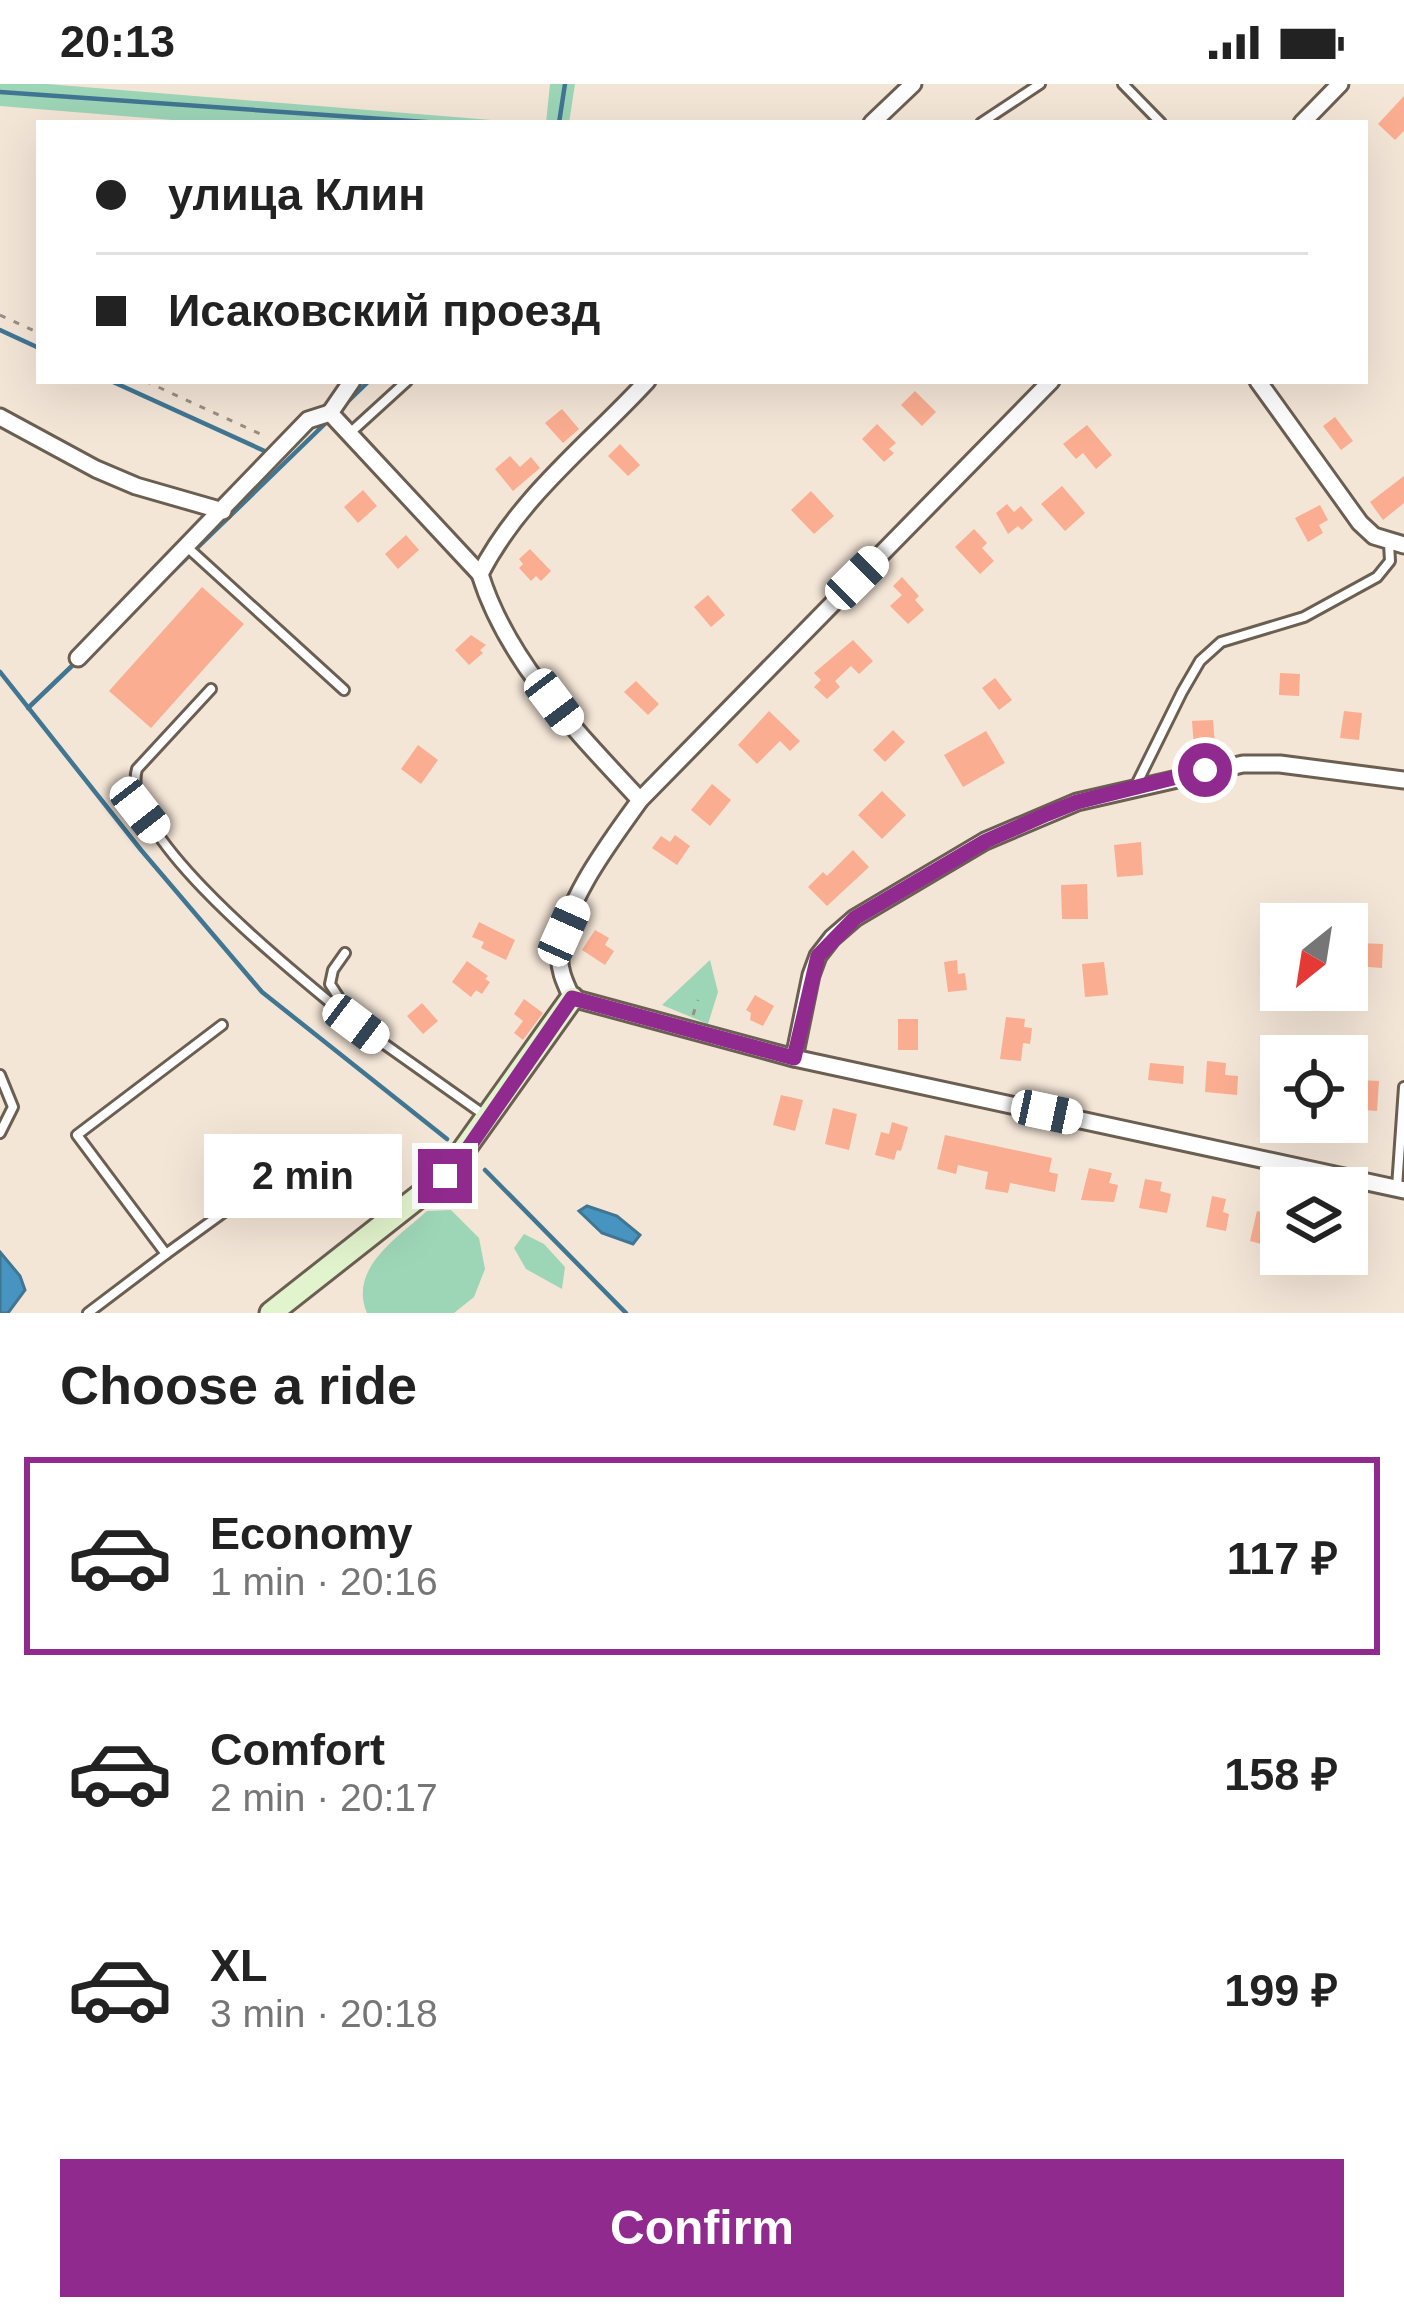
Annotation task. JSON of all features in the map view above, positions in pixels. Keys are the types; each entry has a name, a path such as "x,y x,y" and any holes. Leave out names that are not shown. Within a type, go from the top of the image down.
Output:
{"street":[{"path":"875,120 913,84"},
{"path":"1305,120 1340,84"},
{"path":"78,658 308,420 330,412 350,384"},
{"path":"480,574 496,542 523,508 644,384"},
{"path":"572,998 559,956 564,931 597,861 640,800 1048,384"},
{"path":"1260,384 1360,524 1396,544 1404,527"},
{"path":"330,412 480,574 501,627 531,671 577,732 640,800"},
{"path":"0,417 96,470 223,511"},
{"path":"794,1058 818,956 855,918 986,841 1077,802 1243,764 1280,764 1404,780"},
{"path":"572,998 794,1058 1400,1189"},
{"path":"271,1313 445,1176 572,998"}],"lane":[{"path":"986,120 1040,84"},
{"path":"1123,84 1158,120"},
{"path":"350,434 404,384"},
{"path":"1136,787 1200,661 1221,642 1304,616 1377,577 1396,544"},
{"path":"187,547 344,690"},
{"path":"211,689 137,769 133,784 140,810 231,919 356,1024 489,1119"},
{"path":"345,953 330,984 356,1024"},
{"path":"166,1254 76,1135 222,1025"},
{"path":"0,1076 13,1108 0,1132"},
{"path":"1400,1189 1404,1087"},
{"path":"88,1313 314,1147"}],"path":[{"path":"0,315 36,331"},
{"path":"152,384 265,435 283,449"}],"green space":[{"path":"0,84 47,84 490,120 172,120 0,106"},
{"path":"550,84 575,84 569,120 546,120"},
{"path":"710,960 718,992 708,1024 662,1005"},
{"path":"451,1210 479,1238 485,1269 474,1297 454,1313 367,1313 364,1282 379,1256 427,1211"},
{"path":"524,1234 544,1244 565,1267 562,1289 526,1269 514,1248"}],"water":[{"path":"587,1206 617,1216 640,1235 633,1244 602,1233 579,1211"},
{"path":"0,1252 25,1290 8,1313 0,1313"}],"building":[{"path":"1404,96 1404,131 1395,140 1378,124"},
{"path":"915,391 936,412 922,426 901,405"},
{"path":"562,409 579,429 563,443 545,423"},
{"path":"1335,417 1353,441 1341,450 1323,426"},
{"path":"877,424 896,443 889,449 894,453 884,462 862,439"},
{"path":"1087,425 1112,455 1096,469 1083,453 1076,459 1063,444"},
{"path":"620,444 640,465 628,476 608,456"},
{"path":"510,456 520,467 531,457 540,468 513,491 495,469"},
{"path":"1404,476 1404,503 1383,520 1370,502"},
{"path":"1062,486 1085,513 1065,531 1041,504"},
{"path":"363,490 377,506 358,523 344,507"},
{"path":"811,491 834,516 814,534 791,510"},
{"path":"1007,504 1014,512 1021,506 1033,520 1008,534 996,513"},
{"path":"1320,505 1328,520 1319,525 1323,533 1308,542 1295,518"},
{"path":"974,529 987,543 982,548 994,561 980,574 955,547"},
{"path":"406,535 419,550 398,569 385,554"},
{"path":"530,549 551,571 541,581 536,576 531,581 519,568 523,564 519,559"},
{"path":"902,577 919,596 915,600 924,610 908,624 890,606 902,595 893,586"},
{"path":"202,587 244,624 151,728 109,691"},
{"path":"708,595 725,615 711,627 694,607"},
{"path":"471,635 486,645 469,665 455,650"},
{"path":"853,640 873,661 859,674 851,666 835,681 840,687 827,699 814,687 821,680 814,673"},
{"path":"1280,673 1300,674 1299,696 1279,695"},
{"path":"995,678 1012,700 999,710 982,688"},
{"path":"636,681 659,704 648,715 624,692"},
{"path":"769,711 800,741 790,751 780,741 757,764 738,745"},
{"path":"1344,711 1362,713 1359,740 1340,738"},
{"path":"1213,720 1215,747 1194,748 1192,721"},
{"path":"893,730 905,742 885,762 873,750"},
{"path":"986,731 1005,763 963,787 944,755"},
{"path":"418,745 438,760 421,784 401,769"},
{"path":"712,784 731,800 710,826 691,810"},
{"path":"882,791 906,815 882,839 858,815"},
{"path":"675,835 690,846 677,865 652,848 661,836 670,842"},
{"path":"1141,842 1143,875 1117,877 1114,845"},
{"path":"853,850 869,867 827,906 808,887"},
{"path":"1087,884 1088,919 1062,919 1061,885"},
{"path":"479,922 515,940 506,960 481,948 484,942 472,937"},
{"path":"595,930 609,938 605,945 614,951 605,965 582,950"},
{"path":"1368,943 1383,944 1382,968 1368,967"},
{"path":"957,960 967,990 948,992 944,962"},
{"path":"467,961 488,976 485,979 490,982 482,994 476,990 471,997 452,982"},
{"path":"1104,962 1108,995 1085,997 1082,964"},
{"path":"755,995 774,1006 763,1026 750,1020 746,1010"},
{"path":"524,999 543,1013 523,1040 514,1033 523,1021 514,1014"},
{"path":"422,1003 438,1021 423,1034 407,1016"},
{"path":"1006,1017 1025,1019 1024,1027 1032,1028 1030,1044 1023,1043 1021,1061 1000,1059"},
{"path":"898,1019 918,1019 918,1050 898,1050"},
{"path":"1207,1061 1226,1063 1225,1075 1238,1076 1237,1095 1205,1092"},
{"path":"1150,1063 1184,1066 1183,1084 1148,1080"},
{"path":"1368,1080 1379,1081 1377,1111 1368,1110"},
{"path":"781,1095 803,1100 795,1131 773,1125"},
{"path":"833,1108 857,1114 849,1150 825,1144"},
{"path":"892,1122 908,1127 894,1160 875,1155 881,1132 889,1134"},
{"path":"945,1135 1052,1158 1049,1172 1058,1174 1055,1192 1010,1183 1008,1193 985,1189 988,1172 958,1165 956,1174 937,1169"},
{"path":"1089,1168 1112,1173 1109,1183 1118,1185 1114,1202 1081,1200"},
{"path":"1145,1179 1162,1182 1160,1191 1171,1194 1167,1213 1139,1208"},
{"path":"1212,1196 1226,1199 1226,1231 1206,1227"},
{"path":"1257,1211 1260,1212 1260,1244 1250,1241"}],"waterway":[{"path":"559,120 565,84"},
{"path":"0,92 397,120"},
{"path":"0,330 36,347"},
{"path":"118,384 269,453"},
{"path":"158,586 366,384"},
{"path":"28,708 75,663"},
{"path":"0,672 141,850 262,992 447,1139"},
{"path":"485,1170 626,1313"}],"route":[{"path":"445,1176 572,998 794,1058 818,956 855,918 986,841 1047,814 1205,770"}]}
